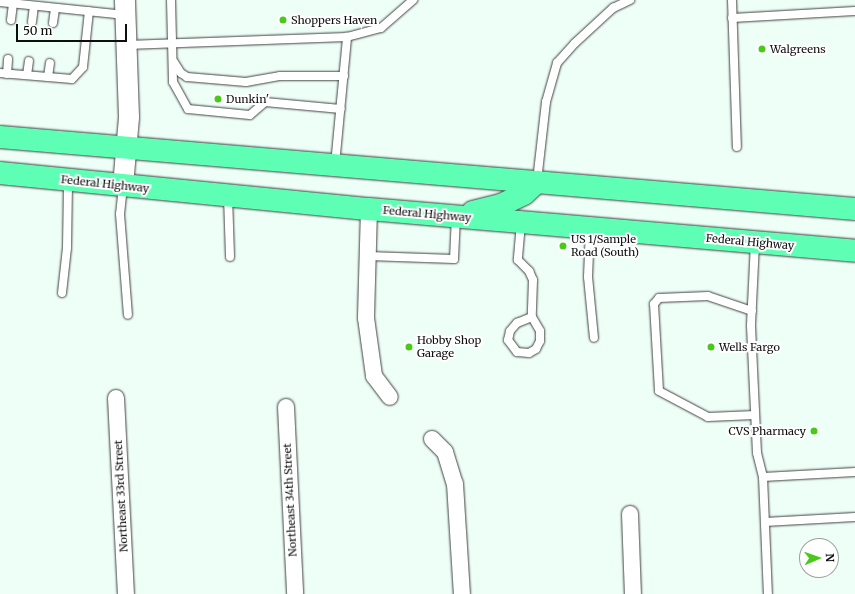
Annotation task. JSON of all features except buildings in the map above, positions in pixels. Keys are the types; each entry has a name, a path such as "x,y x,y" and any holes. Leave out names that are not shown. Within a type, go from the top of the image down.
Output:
{"main road":[{"path":"0,137 855,209"},
{"name":"Federal Highway","path":"0,173 456,217 855,251"},
{"path":"456,217 501,205 524,194 537,182"}],"street":[{"path":"123,186 129,117 125,7"},
{"path":"369,209 366,318 374,376 390,397"},
{"name":"Northeast 33rd Street","path":"116,398 126,594"},
{"name":"Northeast 34th Street","path":"286,406 295,594"},
{"path":"432,439 446,452 455,484 462,594"},
{"path":"630,514 633,594"}],"lane":[{"path":"171,0 174,62 173,82 188,109 250,115 265,102 340,109"},
{"path":"127,45 347,37 381,28 413,0"},
{"path":"537,182 546,102 557,63 575,43 613,8 630,0"},
{"path":"732,0 737,147"},
{"path":"0,2 55,8 64,4 89,11 125,7"},
{"path":"11,20 13,4"},
{"path":"32,22 34,6"},
{"path":"53,23 55,8"},
{"path":"8,59 3,73 72,79 83,67 89,11"},
{"path":"732,18 855,11"},
{"path":"335,166 347,37"},
{"path":"27,76 28,61"},
{"path":"174,62 181,73 187,77 246,82 280,76 344,76"},
{"path":"48,77 50,63"},
{"path":"62,293 68,180"},
{"path":"123,186 120,214 128,315"},
{"path":"228,195 230,257"},
{"path":"368,256 454,259 456,217"},
{"path":"521,222 518,260 529,271 533,280 532,317 540,331 540,342 536,349 529,353 517,352 508,340 510,331 517,323 532,317"},
{"path":"590,228 588,277 594,338"},
{"path":"755,242 752,311 755,415 757,453 762,477 768,594"},
{"path":"752,311 708,296 659,298 654,304 659,391 708,417 755,415"},
{"path":"762,477 855,472"},
{"path":"765,522 855,517"}],"place":[{"name":"Shoppers Haven","path":"283,20"},
{"name":"Walgreens","path":"762,49"},
{"name":"Dunkin'","path":"218,99"},
{"name":"US 1/Sample Road (South)","path":"563,246"},
{"name":"Hobby Shop Garage","path":"409,347"},
{"name":"Wells Fargo","path":"711,347"},
{"name":"CVS Pharmacy","path":"814,431"}]}
